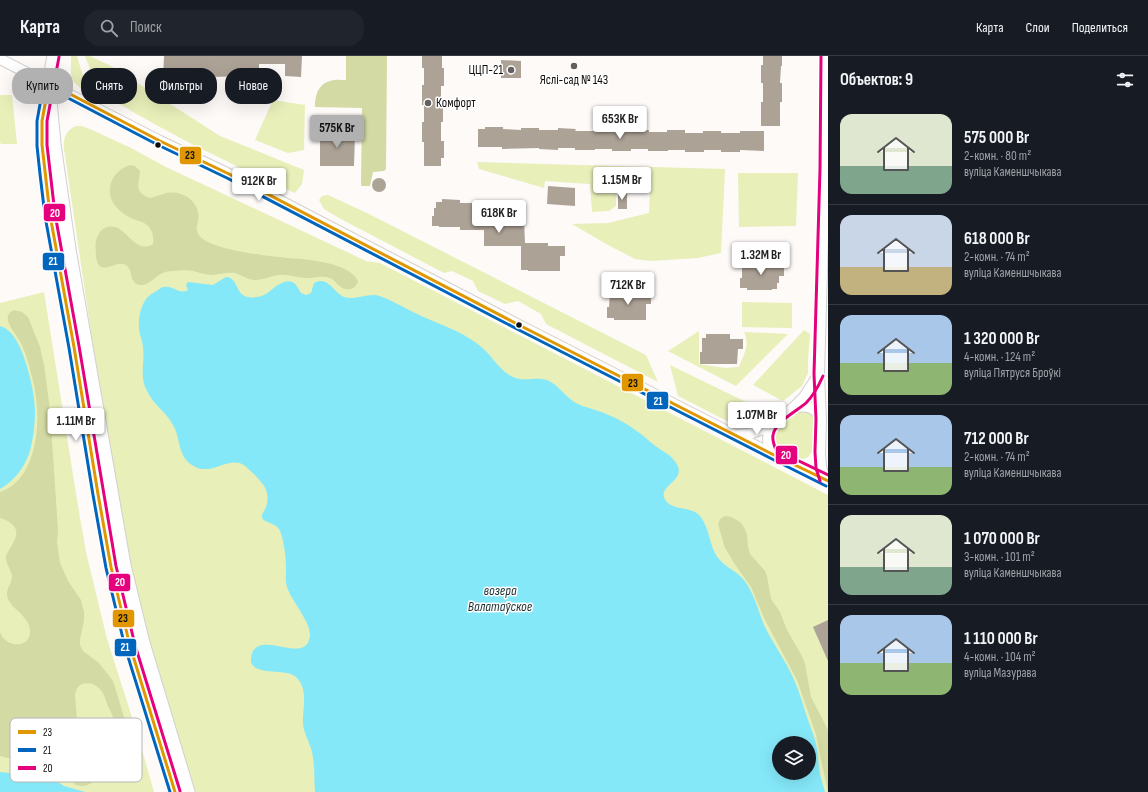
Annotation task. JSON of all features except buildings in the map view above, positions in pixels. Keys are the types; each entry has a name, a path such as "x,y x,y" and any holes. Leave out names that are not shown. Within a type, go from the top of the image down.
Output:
{"main road":[{"path":"52,68 54,56"},
{"path":"45,104 42,121 42,145 50,215 111,567 130,646 175,792"},
{"path":"51,104 54,144 69,249 124,565 143,643 188,792"}],"street":[{"path":"826,56 825,169 819,374 821,419 820,452 821,467 826,480"},
{"path":"0,59 18,68"},
{"path":"73,96 160,141 229,174 518,325 826,480"},
{"path":"736,435 749,434 763,429 793,408 804,397 819,374"},
{"path":"793,408 802,406 811,408 817,412 821,419"},
{"path":"772,454 769,447 768,438 769,432 776,420"},
{"path":"798,466 808,465 815,461 820,452"}],"green space":[{"path":"71,56 77,56 81,69 81,88 74,82 73,68 71,68"},
{"path":"85,56 90,56 115,68 90,68"},
{"path":"346,56 387,56 386,169 384,171 373,172 370,186 361,185 362,108 315,107 318,91 323,85 332,80 346,80"},
{"path":"137,83 145,88 145,104 170,104 220,136 304,170 302,184 295,193 220,158 120,104 137,104"},
{"path":"0,95 12,95 17,144 1,144"},
{"path":"282,101 305,105 304,150 288,153 255,140 271,104 282,104"},
{"name":"возера Валатаўское","path":"76,126 82,126 90,129 131,148 166,167 366,261 380,263 828,495 828,792 194,792 147,642 137,601 114,476 64,149 64,141 70,130"},
{"path":"477,162 725,169 721,253 698,258 650,261 635,259 572,224 608,223 649,213 650,189 616,188 616,206 609,211 592,212 590,184 545,181 544,188 479,169"},
{"path":"130,165 135,166 140,171 138,188 146,197 151,198 166,193 177,193 189,198 196,206 198,212 199,219 197,231 201,238 210,243 237,251 326,263 346,270 358,281 357,284 353,288 344,289 330,278 324,277 306,278 279,275 255,280 235,273 211,275 184,270 164,272 146,284 140,285 134,282 129,268 123,264 105,268 101,267 98,264 96,257 96,241 100,231 103,229 110,226 117,228 140,245 146,247 153,244 153,235 149,227 118,209 114,205 110,195 111,183 116,174"},
{"path":"738,173 798,173 796,226 739,227"},
{"path":"328,195 367,213 646,355 658,382 546,324 541,314 518,301 505,304 478,291 473,281 452,271 444,273 339,218 324,209 319,200 322,196"},
{"path":"44,292 86,552 107,639 132,718 10,718 10,782 142,782 142,750 154,792 0,792 0,303"},
{"path":"742,302 792,303 792,328 742,327"},
{"path":"14,310 22,312 28,317 40,347 44,365 50,410 58,531 57,543 60,563 68,581 81,600 84,612 80,645 83,651 99,663 113,681 124,718 114,718 103,694 99,689 93,684 83,684 77,688 75,695 77,718 10,718 10,758 7,758 0,756 0,632 3,638 12,644 22,644 29,637 30,632 27,621 8,599 7,592 12,576 6,561 6,556 14,541 16,531 13,525 0,518 0,492 13,485 27,468 35,445 37,433 37,409 33,380 22,345 9,324 8,316"},
{"path":"804,330 810,334 808,373 802,386 783,401 753,385"},
{"path":"699,331 699,364 725,368 739,367 746,345 746,337 744,332 788,334 736,386 668,351"},
{"path":"670,365 773,415 758,427 739,427 678,396"},
{"path":"800,411 811,414 814,422 812,451 807,458 804,459 789,456 775,447 772,442 774,430 778,425 789,416"},
{"path":"725,516 735,519 741,523 745,529 750,554 765,571 771,599 780,612 787,630 805,664 811,697 828,730 828,792 816,735 797,680 765,620 751,587 725,548 718,524 720,519"},
{"path":"72,782 92,782 85,786 76,785"}],"water":[{"name":"возера Валатаўское","path":"226,277 233,280 244,296 260,297 279,284 287,281 294,283 301,293 306,295 311,293 314,283 323,281 344,297 353,298 371,295 380,296 456,331 472,340 511,376 521,379 543,379 551,382 576,403 602,412 623,422 670,456 678,466 679,472 665,490 664,495 666,501 673,506 691,510 699,515 703,520 713,549 719,559 744,580 756,602 764,625 792,675 813,736 772,736 772,780 816,780 816,746 819,771 825,792 315,792 313,757 303,724 304,694 301,683 292,675 265,671 254,667 251,662 252,652 259,646 266,645 301,648 307,644 310,636 308,625 287,587 285,554 281,533 277,527 264,520 262,517 267,501 265,488 255,475 244,465 232,463 206,469 199,468 188,462 180,448 175,429 169,419 153,401 143,380 143,346 139,330 139,320 144,303 150,295 162,287 170,287 179,291 188,290 186,285 188,282 213,285"},
{"path":"0,326 7,329 13,335 20,347 32,384 35,411 33,438 27,459 14,479 0,489"},
{"path":"0,772 10,773 10,782 58,782 64,786 85,792 0,792"}],"transit line":[{"name":"20","path":"820,481 816,468 815,452 816,419 814,374 820,169 821,56"},
{"name":"20","path":"59,57 47,121 47,145 55,214 116,566 135,645 180,791"},
{"name":"23","path":"73,96 160,141 229,174 519,325 828,481"},
{"name":"21","path":"73,101 158,145 227,178 517,329 826,486"},
{"name":"21","path":"40,104 37,121 37,146 45,216 106,568 125,647 170,792"},
{"name":"23","path":"45,104 42,121 42,145 50,215 111,567 130,646 175,792"},
{"name":"20","path":"823,376 809,400 782,421 778,426 773,435 773,439 776,450 828,475"}],"place":[{"name":"Яслі-сад № 143","path":"574,66"},
{"name":"ЦЦП-21","path":"511,70"},
{"name":"Комфорт","path":"428,103"}]}
